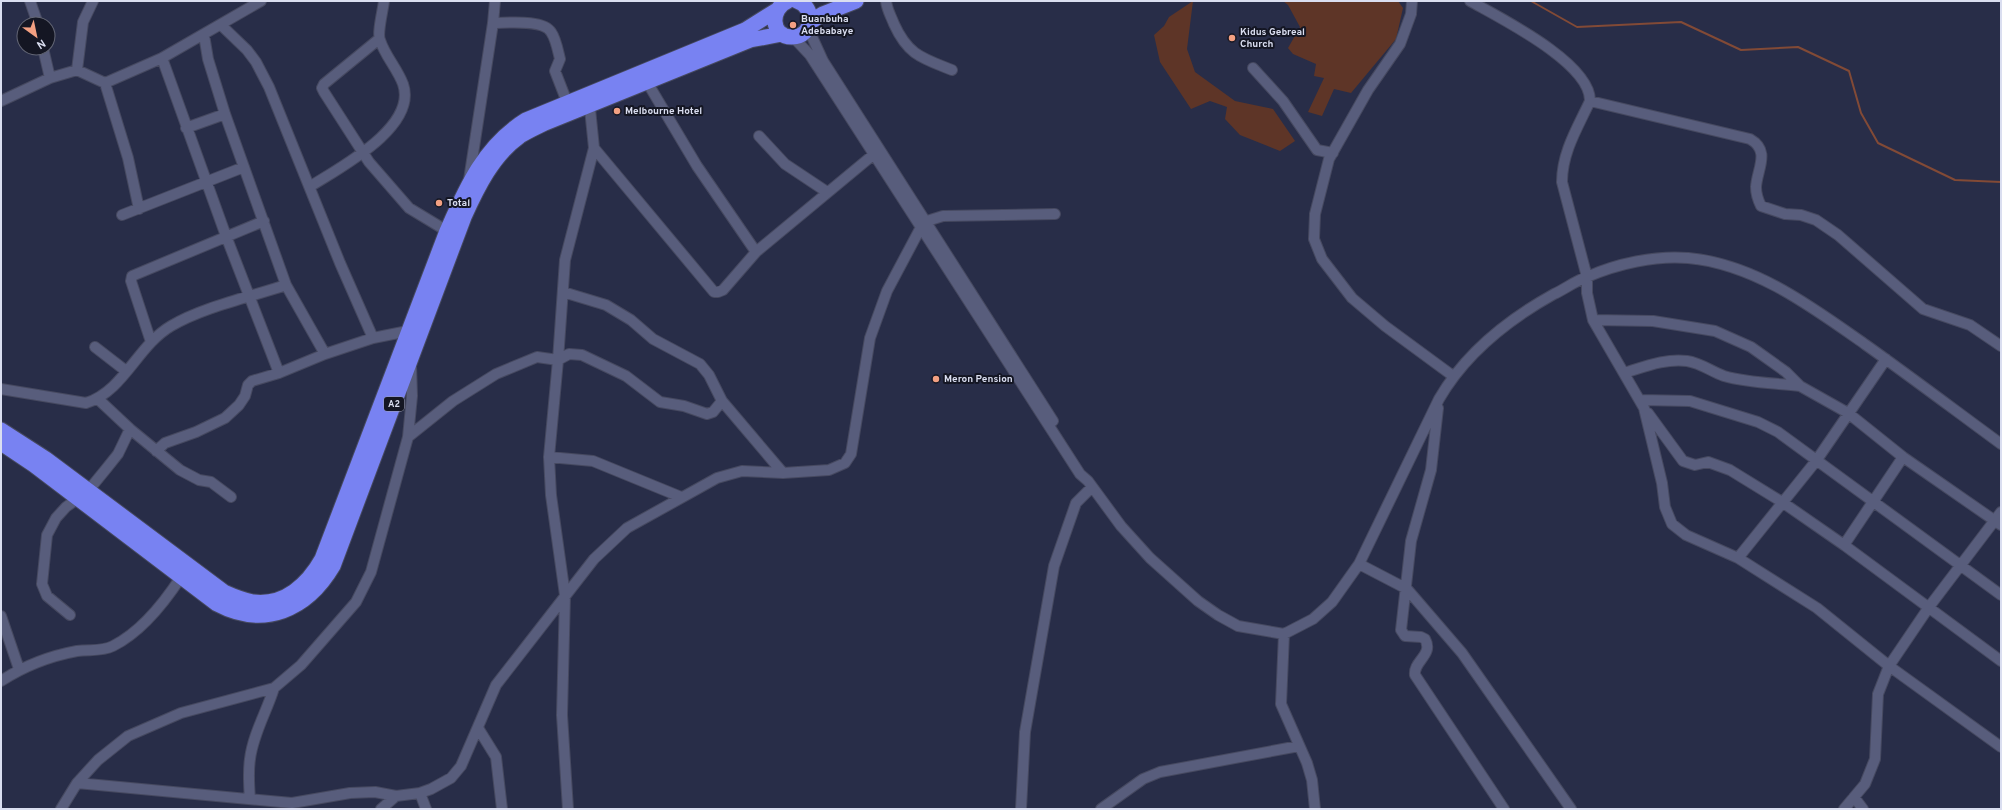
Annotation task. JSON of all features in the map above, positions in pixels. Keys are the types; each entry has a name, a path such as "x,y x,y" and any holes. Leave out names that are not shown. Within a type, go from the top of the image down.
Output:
{"highway":[{"name":"A2","path":"306,591 322,559 416,329 471,191 478,167 491,150 512,129 526,120 567,102 589,99 647,82 750,40 788,35 799,36 809,25 823,14 856,1"},
{"name":"A2","path":"1,430 28,446 83,495 181,577 205,587 254,602 278,600 291,594 306,591 323,583 333,566 411,359 416,329 447,232 471,191 498,158 520,137 589,99 746,30 789,3"},
{"path":"788,35 775,24 774,18 789,3 809,10 809,25"},
{"name":"A2","path":"1,443 83,495 205,587"}],"street":[{"path":"30,1 35,16"},
{"path":"77,70 83,22 93,1"},
{"path":"105,83 162,58 261,1"},
{"path":"310,186 382,138 395,119 405,98 403,85 379,39 384,1"},
{"path":"471,191 494,23 495,1"},
{"path":"886,1 887,9 901,40 916,55 952,70"},
{"path":"1412,1 1411,14 1400,44 1368,90 1329,159 1315,214 1314,239 1322,258 1352,298 1385,326 1453,376"},
{"path":"1470,1 1541,42 1570,66 1584,82 1590,92 1590,101 1566,152 1562,167 1562,182 1587,277 1587,293 1594,320 1624,373 1642,404 1683,461 1695,465 1708,462 1730,470 1782,502 1844,544 2001,661"},
{"path":"494,23 537,23 544,25 551,32 560,59 555,71 567,102"},
{"path":"221,25 247,50 256,62 272,94 372,338"},
{"path":"809,25 823,61 877,151 1080,474 1090,484 1121,526 1150,558 1198,601 1218,615 1238,626 1284,634 1313,619 1332,602 1359,564 1439,399 1453,376 1493,336 1532,306 1587,277 1637,260 1686,258 1718,262 1768,282 1809,305 1886,359 2001,444"},
{"path":"204,35 208,59 225,114 286,285 324,354"},
{"path":"788,35 810,55 877,151"},
{"path":"379,39 324,84 322,88 369,162 409,208 447,232"},
{"path":"45,56 50,78"},
{"path":"162,58 226,236 251,297 279,373"},
{"path":"1253,68 1283,101 1317,150 1333,152"},
{"path":"1,101 50,78 77,70 105,83 128,158 138,209"},
{"path":"647,82 696,166 756,252"},
{"path":"568,809 562,715 565,595 551,495 549,457 565,260 594,148 589,99"},
{"path":"1590,101 1750,139 1760,146 1762,157 1756,188 1761,206 1785,214 1801,215 1816,220 1838,235 1923,309 1970,325 2001,346"},
{"path":"186,128 225,114"},
{"path":"759,136 786,164 827,192"},
{"path":"594,148 714,292 723,290 756,252 877,151"},
{"path":"122,214 244,167"},
{"path":"77,783 250,799 292,806 350,793 375,792 396,796 431,790 450,778 461,766 496,685 594,559 627,528 717,478 742,471 783,473 829,470 845,463 852,454 870,338 887,290 924,224 943,216 1055,214"},
{"path":"151,342 131,281 132,276 264,221"},
{"path":"1,389 86,403 98,399 110,390 151,342 170,326 200,313 286,285"},
{"path":"563,292 606,305 631,320 653,339 700,364 709,376 722,401 783,473"},
{"path":"1594,320 1653,321 1715,331 1751,347 1786,372 1800,386 1848,413 1903,457 1998,523"},
{"path":"156,451 165,443 196,432 225,418 239,405 245,396 248,385 252,381 279,373 324,354 372,338 416,329"},
{"path":"95,346 126,371"},
{"path":"408,437 453,401 496,374 537,357 558,360 569,354 582,355 626,376 660,402 684,406 707,414 713,412 722,401"},
{"path":"61,809 77,783 98,760 128,736 180,713 274,688 301,665 356,602 371,572 408,437 412,396 411,359"},
{"path":"1738,558 1816,461 1886,359"},
{"path":"1624,373 1662,362 1687,361 1704,366 1724,375 1750,381 1800,386"},
{"path":"98,399 130,429 180,470 199,480 211,482 232,497"},
{"path":"1439,399 1431,470 1411,541 1402,633 1411,637 1421,637 1425,640 1428,648 1424,657 1416,665 1415,675 1504,809"},
{"path":"1642,404 1690,401 1758,422 1778,432 1873,503 2001,595"},
{"path":"1642,404 1662,483 1665,507 1672,524 1686,535 1738,558 1817,608 1889,666 2001,747"},
{"path":"70,615 47,596 42,584 47,535 56,518 66,507 83,495 118,454 130,429"},
{"path":"549,457 593,461 681,498"},
{"path":"1844,544 1903,457"},
{"path":"1021,809 1025,732 1054,566 1076,503 1090,484"},
{"path":"1844,809 1865,784 1875,759 1878,694 1889,666 1929,607 1961,566 1998,523 2001,512"},
{"path":"1359,564 1407,589 1462,653 1571,809"},
{"path":"1,681 19,669 60,654 81,651 97,651 113,646 135,631 167,599 181,577"},
{"path":"1,616 19,669"},
{"path":"1284,634 1281,704 1312,780 1315,809"},
{"path":"250,799 248,775 250,758 256,733 274,688"},
{"path":"478,728 496,758 502,809"},
{"path":"1101,809 1143,779 1160,772 1299,746"},
{"path":"420,793 426,809"},
{"path":"381,809 396,796"},
{"path":"1854,797 1863,809"}],"shaded area":[{"path":"1193,1 1187,49 1195,72 1235,101 1273,109 1295,141 1280,151 1240,135 1225,119 1227,107 1210,101 1191,109 1160,62 1154,35 1164,26 1169,17"},
{"path":"1283,1 1398,1 1403,8 1396,39 1351,93 1334,89 1322,116 1308,112 1324,78 1314,76 1316,64 1293,54 1288,48 1300,27 1288,5"}],"waterway":[{"path":"1531,1 1577,27 1681,22 1741,50 1798,47 1849,71 1861,113 1878,143 1955,180 2001,182"}],"place":[{"name":"Buanbuha Adebabaye","path":"793,25"},
{"name":"Kidus Gebreal Church","path":"1232,38"},
{"name":"Melbourne Hotel","path":"617,111"},
{"name":"Total","path":"439,203"},
{"name":"Meron Pension","path":"936,379"}]}
